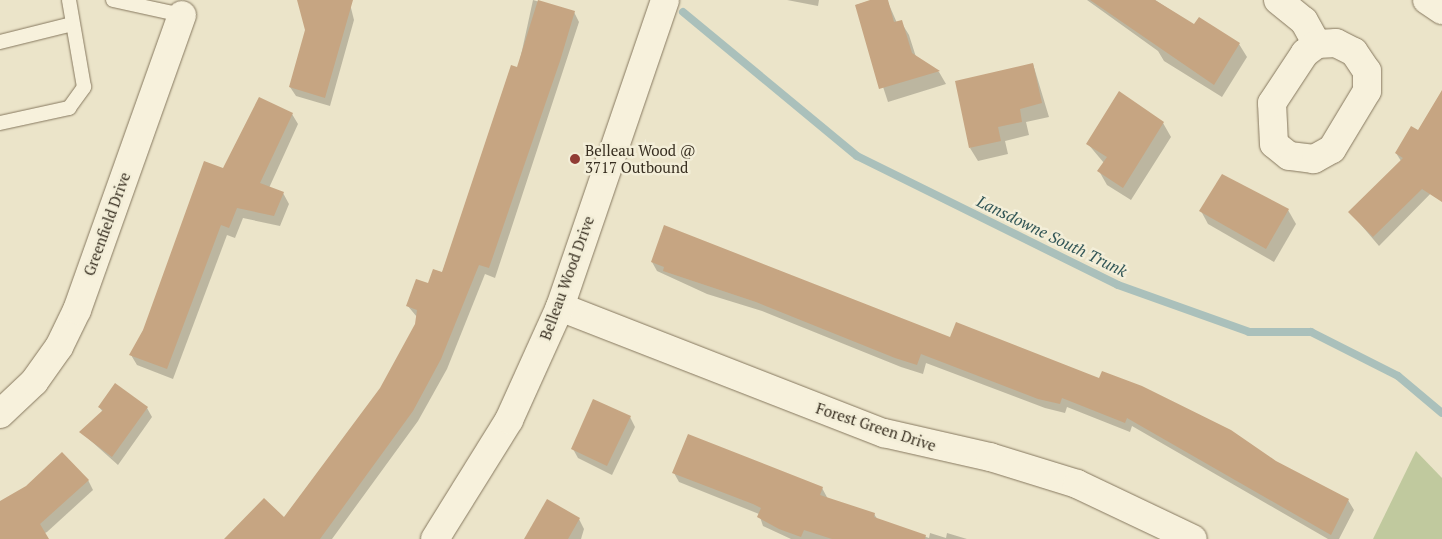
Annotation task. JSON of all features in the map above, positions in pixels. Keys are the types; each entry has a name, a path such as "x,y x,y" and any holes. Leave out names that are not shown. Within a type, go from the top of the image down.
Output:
{"street":[{"name":"Belleau Wood Drive","path":"435,539 504,429 560,307 665,0"},
{"path":"1278,0 1304,21 1317,44"},
{"path":"1426,0 1442,10"},
{"name":"Greenfield Drive","path":"0,414 34,382 59,347 77,310 178,8"},
{"name":"Forest Green Drive","path":"560,307 884,433 990,457 1077,484 1193,539"}],"lane":[{"path":"0,123 69,108 84,86 69,0"},
{"path":"113,0 178,8"},
{"path":"0,42 72,24"}],"green space":[{"path":"1416,451 1442,478 1442,539 1373,539"}],"building":[{"path":"297,0 353,0 325,98 289,87 305,30"},
{"path":"538,0 575,11 560,61 489,268 479,265 441,359 413,411 320,539 224,539 264,498 284,517 380,388 415,324 417,310 406,306 416,279 428,283 433,269 442,272 511,65 517,67"},
{"path":"870,0 888,0 894,22 902,20 912,53 940,71 879,89 855,5"},
{"path":"1090,0 1155,0 1194,24 1199,17 1240,43 1214,85"},
{"path":"1033,63 1042,103 1020,109 1022,122 998,127 1001,141 969,148 955,81"},
{"path":"1442,90 1442,202 1422,189 1373,237 1348,212 1403,158 1395,153 1411,126 1418,130"},
{"path":"1119,91 1164,122 1123,188 1097,171 1107,157 1086,144"},
{"path":"259,97 293,113 260,183 284,192 274,216 237,208 229,228 221,225 167,369 129,355 143,330 204,161 223,168"},
{"path":"1222,174 1289,209 1266,249 1199,211"},
{"path":"664,225 950,337 956,322 1099,378 1102,371 1142,386 1231,430 1276,461 1349,499 1331,535 1127,418 1125,423 1062,398 1060,404 1038,399 921,354 917,365 756,302 663,271 664,267 651,262"},
{"path":"115,383 148,407 112,457 79,432 103,410 98,407"},
{"path":"593,399 631,416 607,466 571,449"},
{"path":"688,434 823,487 820,495 875,513 874,517 926,535 925,539 832,539 804,530 801,537 779,529 757,517 761,508 672,473"},
{"path":"62,452 89,480 40,524 49,539 0,539 0,501 26,486"},
{"path":"547,499 580,518 568,539 524,539"}],"waterway":[{"name":"Lansdowne South Trunk","path":"683,12 857,156 1118,285 1249,332 1311,332 1398,376 1442,413"}],"place":[{"name":"Belleau Wood @ 3717 Outbound","path":"575,159"}]}
